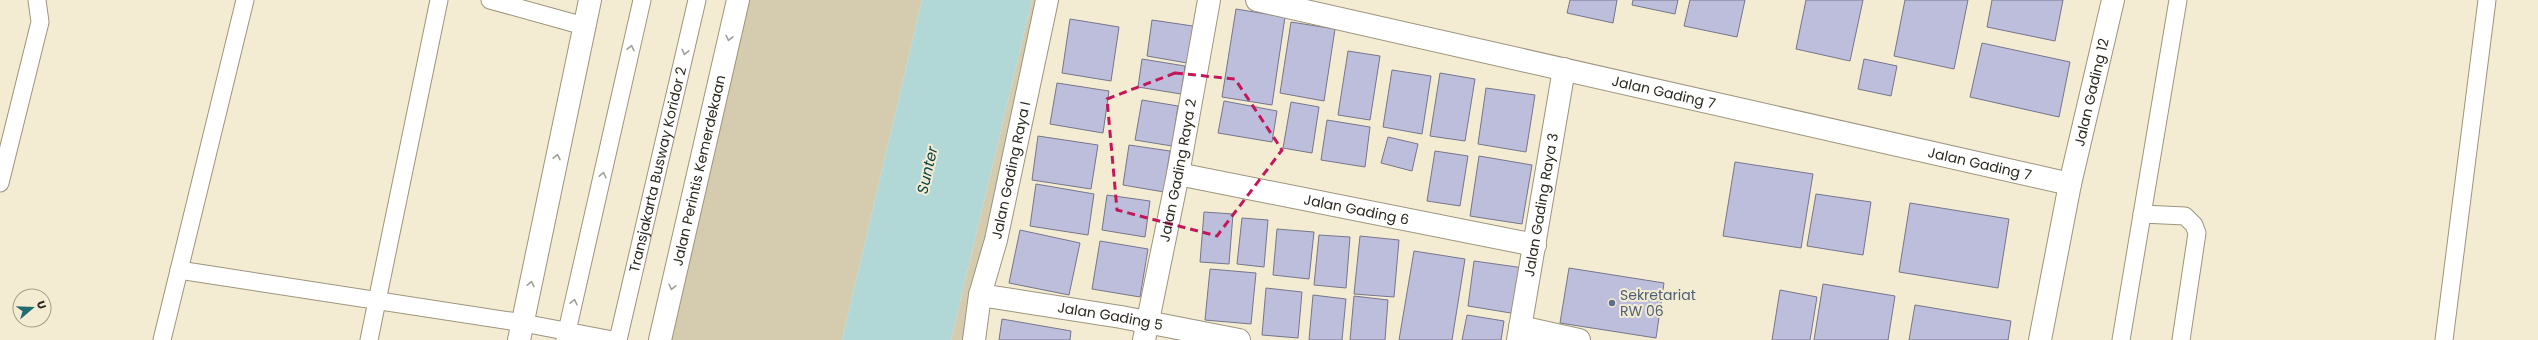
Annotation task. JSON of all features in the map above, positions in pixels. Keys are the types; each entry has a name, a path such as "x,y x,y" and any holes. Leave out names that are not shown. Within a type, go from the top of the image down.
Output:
{"main road":[{"path":"521,331 590,0"},
{"name":"Jalan Perintis Kemerdekaan","path":"660,340 738,0"},
{"name":"Jalan Gading Raya I","path":"974,340 980,295 996,240 1048,0"},
{"name":"Jalan Gading Raya 2","path":"1145,331 1178,174 1209,0"},
{"name":"Jalan Gading 7","path":"1257,0 2070,184"},
{"name":"Jalan Gading 12","path":"2040,340 2070,184 2113,0"},
{"name":"Jalan Gading Raya 3","path":"1519,333 1535,245 1546,167 1564,69"},
{"name":"Jalan Gading 6","path":"1178,174 1535,245"},
{"name":"Jalan Gading 5","path":"980,295 1145,331 1239,340"},
{"path":"1519,333 1579,340"}],"lane":[{"path":"0,183 40,22 36,0"},
{"path":"162,340 245,0"},
{"path":"369,340 439,0"},
{"path":"490,0 584,26"},
{"path":"566,336 642,0"},
{"name":"Transjakarta Busway Koridor 2","path":"618,340 697,0"},
{"path":"2121,340 2178,0"},
{"path":"2444,340 2487,0"},
{"path":"2142,214 2184,216 2194,224 2197,233 2180,340"},
{"path":"179,270 377,301 521,331 613,340"}],"highlighted area":[{"path":"1175,73 1235,79 1282,150 1217,236 1117,210 1107,99"}],"shaded area":[{"path":"746,0 922,0 842,340 670,340"},
{"path":"1032,0 1046,0 971,340 951,340"}],"water":[{"name":"Sunter","path":"922,0 1032,0 951,340 842,340"}],"building":[{"path":"1570,0 1617,0 1613,23 1567,13"},
{"path":"1633,0 1678,0 1675,14 1632,5"},
{"path":"1690,0 1745,0 1737,37 1684,26"},
{"path":"1806,0 1863,0 1850,61 1796,49"},
{"path":"1905,0 1968,0 1954,69 1894,56"},
{"path":"1992,0 2063,0 2055,41 1987,27"},
{"path":"1236,9 1285,17 1272,105 1222,97"},
{"path":"1070,19 1119,27 1111,81 1062,73"},
{"path":"1152,20 1193,26 1187,63 1147,56"},
{"path":"1291,22 1335,29 1324,101 1280,93"},
{"path":"1982,43 2070,62 2059,117 1970,97"},
{"path":"1348,51 1380,56 1370,120 1338,115"},
{"path":"1142,59 1185,66 1181,94 1138,87"},
{"path":"1864,59 1897,66 1891,96 1858,89"},
{"path":"1392,70 1431,76 1422,134 1383,127"},
{"path":"1440,73 1475,79 1465,141 1430,136"},
{"path":"1057,83 1109,91 1103,133 1050,124"},
{"path":"1486,88 1535,95 1526,152 1478,144"},
{"path":"1142,100 1178,106 1172,146 1135,140"},
{"path":"1224,101 1277,111 1272,142 1218,133"},
{"path":"1291,102 1319,107 1312,153 1283,148"},
{"path":"1327,120 1370,127 1365,167 1321,160"},
{"path":"1038,136 1098,145 1091,189 1032,180"},
{"path":"1388,137 1418,144 1412,171 1381,163"},
{"path":"1129,145 1170,151 1164,192 1123,185"},
{"path":"1435,151 1468,156 1460,206 1427,201"},
{"path":"1479,156 1532,165 1522,224 1470,216"},
{"path":"1735,162 1813,174 1801,248 1723,236"},
{"path":"1036,184 1094,194 1088,235 1030,226"},
{"path":"1816,194 1871,202 1863,255 1807,246"},
{"path":"1107,195 1150,201 1145,237 1102,230"},
{"path":"1910,203 2009,219 1998,288 1899,272"},
{"path":"1204,212 1233,214 1229,264 1200,262"},
{"path":"1242,218 1268,220 1264,267 1237,264"},
{"path":"1277,229 1314,232 1309,279 1273,275"},
{"path":"1020,230 1080,243 1069,295 1009,283"},
{"path":"1319,235 1350,237 1346,288 1314,285"},
{"path":"1360,236 1399,240 1394,297 1354,294"},
{"path":"1100,241 1148,249 1140,297 1092,289"},
{"path":"1414,251 1465,259 1452,340 1399,340"},
{"path":"1474,261 1524,268 1517,314 1468,306"},
{"name":"Sekretariat RW 06","path":"1569,268 1664,283 1656,338 1560,323"},
{"path":"1210,269 1256,273 1251,324 1205,320"},
{"path":"1823,284 1895,296 1888,340 1814,340"},
{"path":"1266,288 1302,292 1298,338 1262,335"},
{"path":"1780,290 1817,297 1810,340 1772,340"},
{"path":"1313,295 1346,299 1342,340 1309,340"},
{"path":"1354,296 1388,300 1385,340 1350,340"},
{"path":"1915,305 2011,321 2008,340 1909,340"},
{"path":"1467,315 1504,321 1501,340 1462,340"},
{"path":"1002,319 1071,331 1070,340 999,340"}],"place":[{"name":"Sekretariat RW 06","path":"1612,303"}]}
